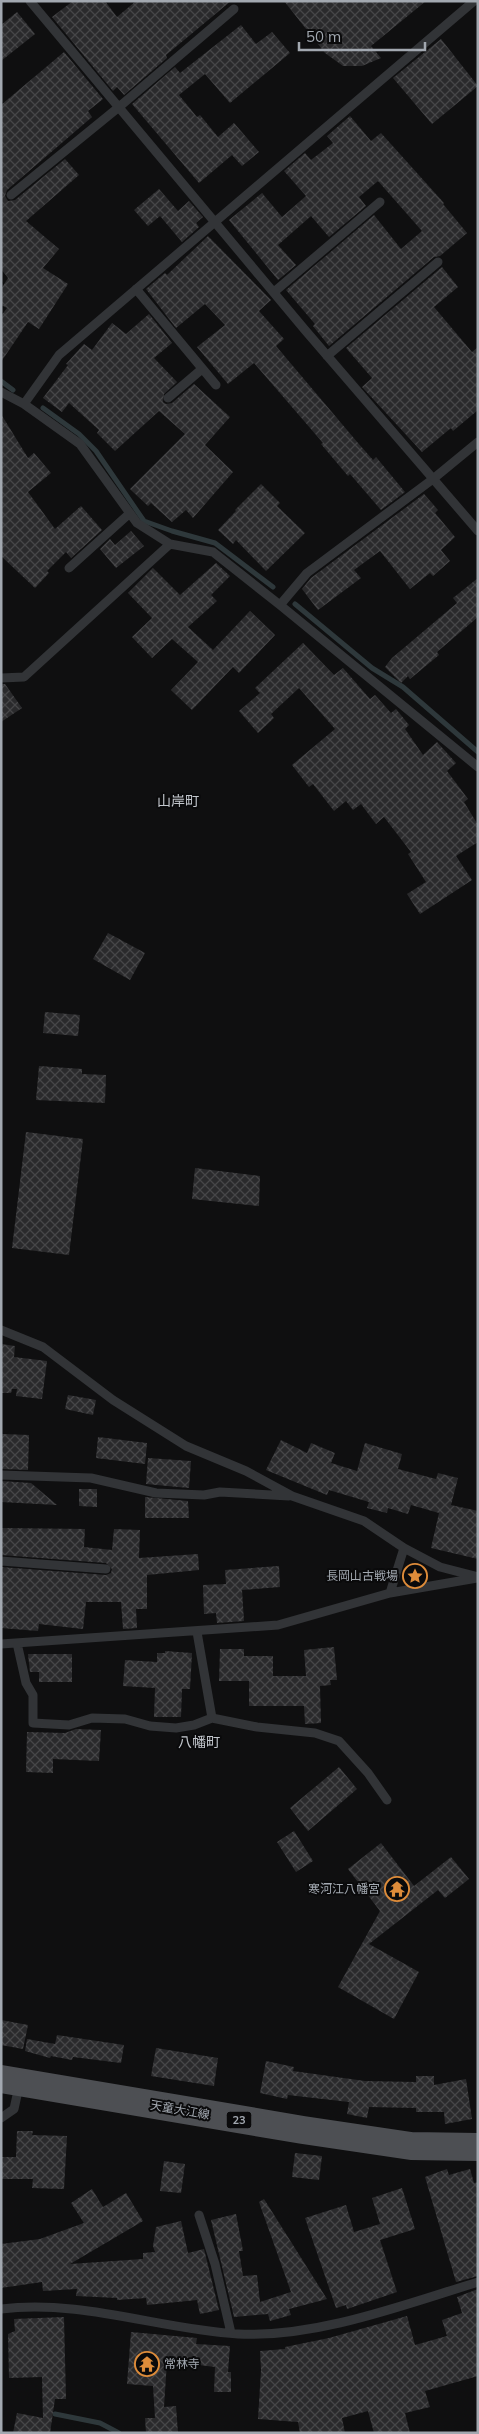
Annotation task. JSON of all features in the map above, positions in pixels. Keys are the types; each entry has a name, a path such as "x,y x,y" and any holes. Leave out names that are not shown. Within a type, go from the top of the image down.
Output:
{"main road":[{"name":"天童大江線","path":"10,2081 411,2146 478,2147"}],"lane":[{"path":"30,1 327,356 478,531"},
{"path":"24,404 59,355 474,1"},
{"path":"10,195 119,107 234,9"},
{"path":"274,292 380,202"},
{"path":"327,356 438,262"},
{"path":"136,289 216,385"},
{"path":"168,398 202,369"},
{"path":"1,392 24,404 80,444 137,523 170,544 212,552 280,605 478,768"},
{"path":"280,605 307,573 478,442"},
{"path":"69,568 130,513"},
{"path":"1,678 24,677 170,544"},
{"path":"1,1330 43,1347 113,1400 186,1446 246,1472 292,1496 364,1521 404,1548 440,1567 478,1578"},
{"path":"1,1475 91,1478 156,1493 204,1495 220,1492 292,1496"},
{"path":"390,1593 404,1548"},
{"path":"1,1561 106,1569"},
{"path":"1,1644 278,1626 390,1593 478,1578"},
{"path":"197,1632 212,1718"},
{"path":"17,1643 26,1683 32,1695 33,1723 69,1725 92,1718 124,1720 150,1726 176,1728 194,1725 212,1718 256,1727 314,1732 339,1741 368,1773 387,1800"},
{"path":"1,2118 14,2109 10,2081"},
{"path":"198,2215 215,2264 231,2334"},
{"path":"1,2309 44,2306 231,2334 269,2334 306,2331 409,2304 478,2282"}],"building":[{"path":"73,1 105,1 117,17 136,1 231,1 166,55 167,58 124,95 117,87 113,91 52,17"},
{"path":"284,1 426,1 371,46 381,58 362,66 343,66 325,53"},
{"path":"17,12 35,34 1,61 1,25"},
{"path":"241,25 256,44 272,32 290,53 230,103 205,74 179,95 197,117 200,115 218,137 234,123 259,152 242,166 232,155 199,183 132,104 175,67 180,73"},
{"path":"441,39 478,86 432,124 393,78"},
{"path":"64,52 103,99 88,111 92,117 7,190 5,196 8,201 15,200 65,159 79,175 26,221 59,249 43,268 68,284 39,329 28,322 1,362 1,316 7,308 1,305 1,289 8,278 1,269 1,105"},
{"path":"350,116 371,141 381,133 444,203 467,233 440,256 434,257 329,346 313,326 315,324 286,290 374,215 401,249 422,231 378,181 359,197 366,206 329,237 311,216 278,245 296,265 278,280 229,220 262,193 282,217 306,196 284,171 305,153 311,160 333,143 327,136"},
{"path":"159,189 178,211 189,201 203,217 196,223 199,227 182,242 160,216 148,226 134,210"},
{"path":"208,236 271,300 259,311 284,339 276,346 373,460 376,457 405,492 381,510 350,474 348,476 321,444 323,443 254,363 228,384 197,347 225,325 205,304 176,328 146,289 165,273 167,275"},
{"path":"442,267 458,287 434,307 472,352 478,347 478,410 453,431 451,428 422,452 362,387 372,378 346,348"},
{"path":"149,314 172,343 154,358 177,382 164,394 163,402 166,404 172,403 194,384 230,417 205,445 233,472 193,518 186,510 172,522 151,503 148,506 130,489 185,434 159,411 115,451 97,433 99,430 69,403 62,412 43,398 68,365 66,364 84,344 92,350 112,323 126,334"},
{"path":"1,414 28,458 34,453 51,473 28,492 55,529 81,506 102,530 71,558 66,552 47,571 49,573 35,588 1,556"},
{"path":"261,484 280,503 277,506 305,533 266,571 236,540 233,544 218,530"},
{"path":"424,494 438,510 435,513 455,537 441,550 450,561 433,576 430,573 410,589 380,551 354,570 361,578 318,610 302,589 311,578"},
{"path":"131,531 144,546 116,568 100,549 110,539 115,545"},
{"path":"216,563 230,576 211,595 217,601 188,627 213,650 250,611 275,635 239,673 233,667 192,710 171,690 198,662 172,639 152,658 132,637 152,618 128,593 153,568 180,595"},
{"path":"478,578 478,617 437,652 439,655 410,679 408,676 401,683 385,667 392,658 457,603 453,598"},
{"path":"303,643 334,675 343,668 370,699 375,695 391,713 396,709 409,725 405,729 423,755 437,742 456,763 447,771 468,799 464,802 478,825 478,842 456,856 472,880 420,914 407,894 426,882 408,854 411,852 384,817 376,824 361,804 353,810 346,801 334,811 313,784 309,787 292,765 335,729 299,688 271,714 274,718 258,733 239,711 260,693 255,688"},
{"path":"1,684 5,684 22,708 1,722"},
{"path":"108,933 145,953 130,980 93,959"},
{"path":"45,1012 80,1015 78,1036 43,1033"},
{"path":"39,1066 82,1069 82,1074 106,1075 105,1103 36,1100"},
{"path":"26,1132 83,1139 69,1255 12,1248"},
{"path":"195,1168 260,1176 259,1206 192,1199"},
{"path":"1,1344 15,1346 14,1357 47,1361 42,1399 16,1396 17,1389 12,1389 11,1393 1,1393"},
{"path":"68,1395 96,1400 93,1415 65,1409"},
{"path":"2,1434 29,1435 28,1470 2,1469"},
{"path":"98,1437 147,1443 145,1464 96,1458"},
{"path":"281,1440 307,1453 311,1443 335,1453 331,1463 357,1471 365,1443 402,1454 398,1469 436,1479 438,1473 458,1478 451,1505 478,1511 478,1559 431,1548 439,1513 411,1505 408,1514 388,1508 387,1513 367,1508 369,1502 329,1490 327,1495 266,1470"},
{"path":"148,1458 191,1461 189,1488 146,1484"},
{"path":"1,1481 31,1483 57,1505 1,1502"},
{"path":"79,1489 97,1489 97,1507 79,1506"},
{"path":"145,1497 188,1501 189,1518 145,1518"},
{"path":"1,1528 85,1529 84,1547 112,1550 114,1529 140,1530 139,1558 198,1554 199,1570 147,1575 147,1609 136,1609 137,1628 123,1629 121,1602 86,1602 83,1629 39,1624 38,1631 1,1628 1,1567 106,1575 111,1573 112,1569 106,1563 1,1555"},
{"path":"279,1566 280,1587 242,1590 244,1621 217,1623 216,1613 204,1614 203,1585 226,1584 225,1570"},
{"path":"334,1647 337,1680 330,1680 331,1685 320,1686 321,1723 305,1724 304,1706 249,1706 249,1681 219,1681 220,1649 244,1649 244,1656 273,1656 273,1676 306,1676 304,1650"},
{"path":"165,1651 192,1653 190,1689 182,1689 181,1717 154,1717 155,1688 123,1686 125,1660 157,1662 157,1653 165,1653"},
{"path":"28,1654 72,1654 72,1682 39,1682 39,1672 30,1672"},
{"path":"76,1729 101,1730 99,1761 53,1759 53,1773 26,1772 27,1732 65,1733"},
{"path":"339,1767 357,1789 308,1831 290,1808"},
{"path":"294,1831 313,1861 296,1872 277,1842"},
{"path":"381,1843 414,1886 451,1857 469,1879 445,1898 438,1890 369,1944 419,1972 394,2019 338,1987 380,1911 348,1869"},
{"path":"1,2020 28,2025 23,2049 1,2045"},
{"path":"57,2035 124,2045 121,2063 73,2057 72,2060 51,2056 50,2058 25,2051 27,2039 55,2044"},
{"path":"156,2048 218,2058 214,2086 151,2076"},
{"path":"266,2061 294,2067 293,2071 365,2081 416,2082 416,2076 434,2076 434,2085 466,2079 472,2119 445,2124 444,2112 416,2112 416,2108 369,2107 367,2118 347,2114 349,2102 288,2095 287,2099 260,2093"},
{"path":"17,2131 33,2131 32,2135 67,2136 64,2189 32,2188 33,2179 1,2179 1,2157 16,2157"},
{"path":"295,2153 322,2156 319,2180 292,2177"},
{"path":"164,2161 185,2164 181,2193 160,2191"},
{"path":"447,2169 449,2175 470,2169 474,2183 478,2182 478,2276 456,2282 425,2177"},
{"path":"402,2188 415,2229 380,2240 397,2292 347,2309 346,2305 336,2308 305,2218 346,2205 354,2232 380,2224 372,2198"},
{"path":"92,2189 103,2207 126,2193 143,2221 70,2264 143,2259 143,2253 155,2252 153,2246 156,2227 181,2221 188,2253 204,2249 219,2310 200,2314 197,2300 147,2305 146,2298 117,2300 117,2298 76,2296 77,2289 43,2291 42,2282 1,2288 1,2244 40,2239 84,2223 71,2203"},
{"path":"264,2199 327,2299 289,2309 291,2315 270,2321 268,2314 234,2317 211,2220 236,2214 243,2251 239,2251 243,2276 257,2275 260,2302 291,2292 259,2202"},
{"path":"478,2289 478,2376 425,2391 430,2407 405,2413 410,2433 374,2433 368,2411 342,2418 345,2433 300,2433 298,2422 258,2419 261,2370 260,2351 285,2349 285,2347 329,2338 407,2316 415,2345 447,2336 442,2320 462,2313 457,2297"},
{"path":"64,2317 66,2399 55,2399 50,2433 13,2433 17,2413 43,2418 42,2377 9,2378 8,2334 15,2331 14,2319"},
{"path":"131,2332 197,2338 196,2344 230,2346 228,2372 231,2372 231,2392 214,2392 215,2367 167,2361 164,2407 176,2406 178,2433 146,2433 145,2418 155,2418 153,2386 127,2384"}],"waterway":[{"path":"1,381 13,390"},
{"path":"43,408 79,434 96,451 144,521 215,543 273,587"},
{"path":"295,604 372,668 403,687 478,752"},
{"path":"55,2414 100,2423 119,2433"}],"place":[{"name":"長岡山古戦場","path":"415,1576"},
{"name":"寒河江八幡宮","path":"397,1889"},
{"name":"常林寺","path":"147,2364"}],"district":[{"name":"山岸町","path":"178,801"},
{"name":"八幡町","path":"199,1742"}]}
